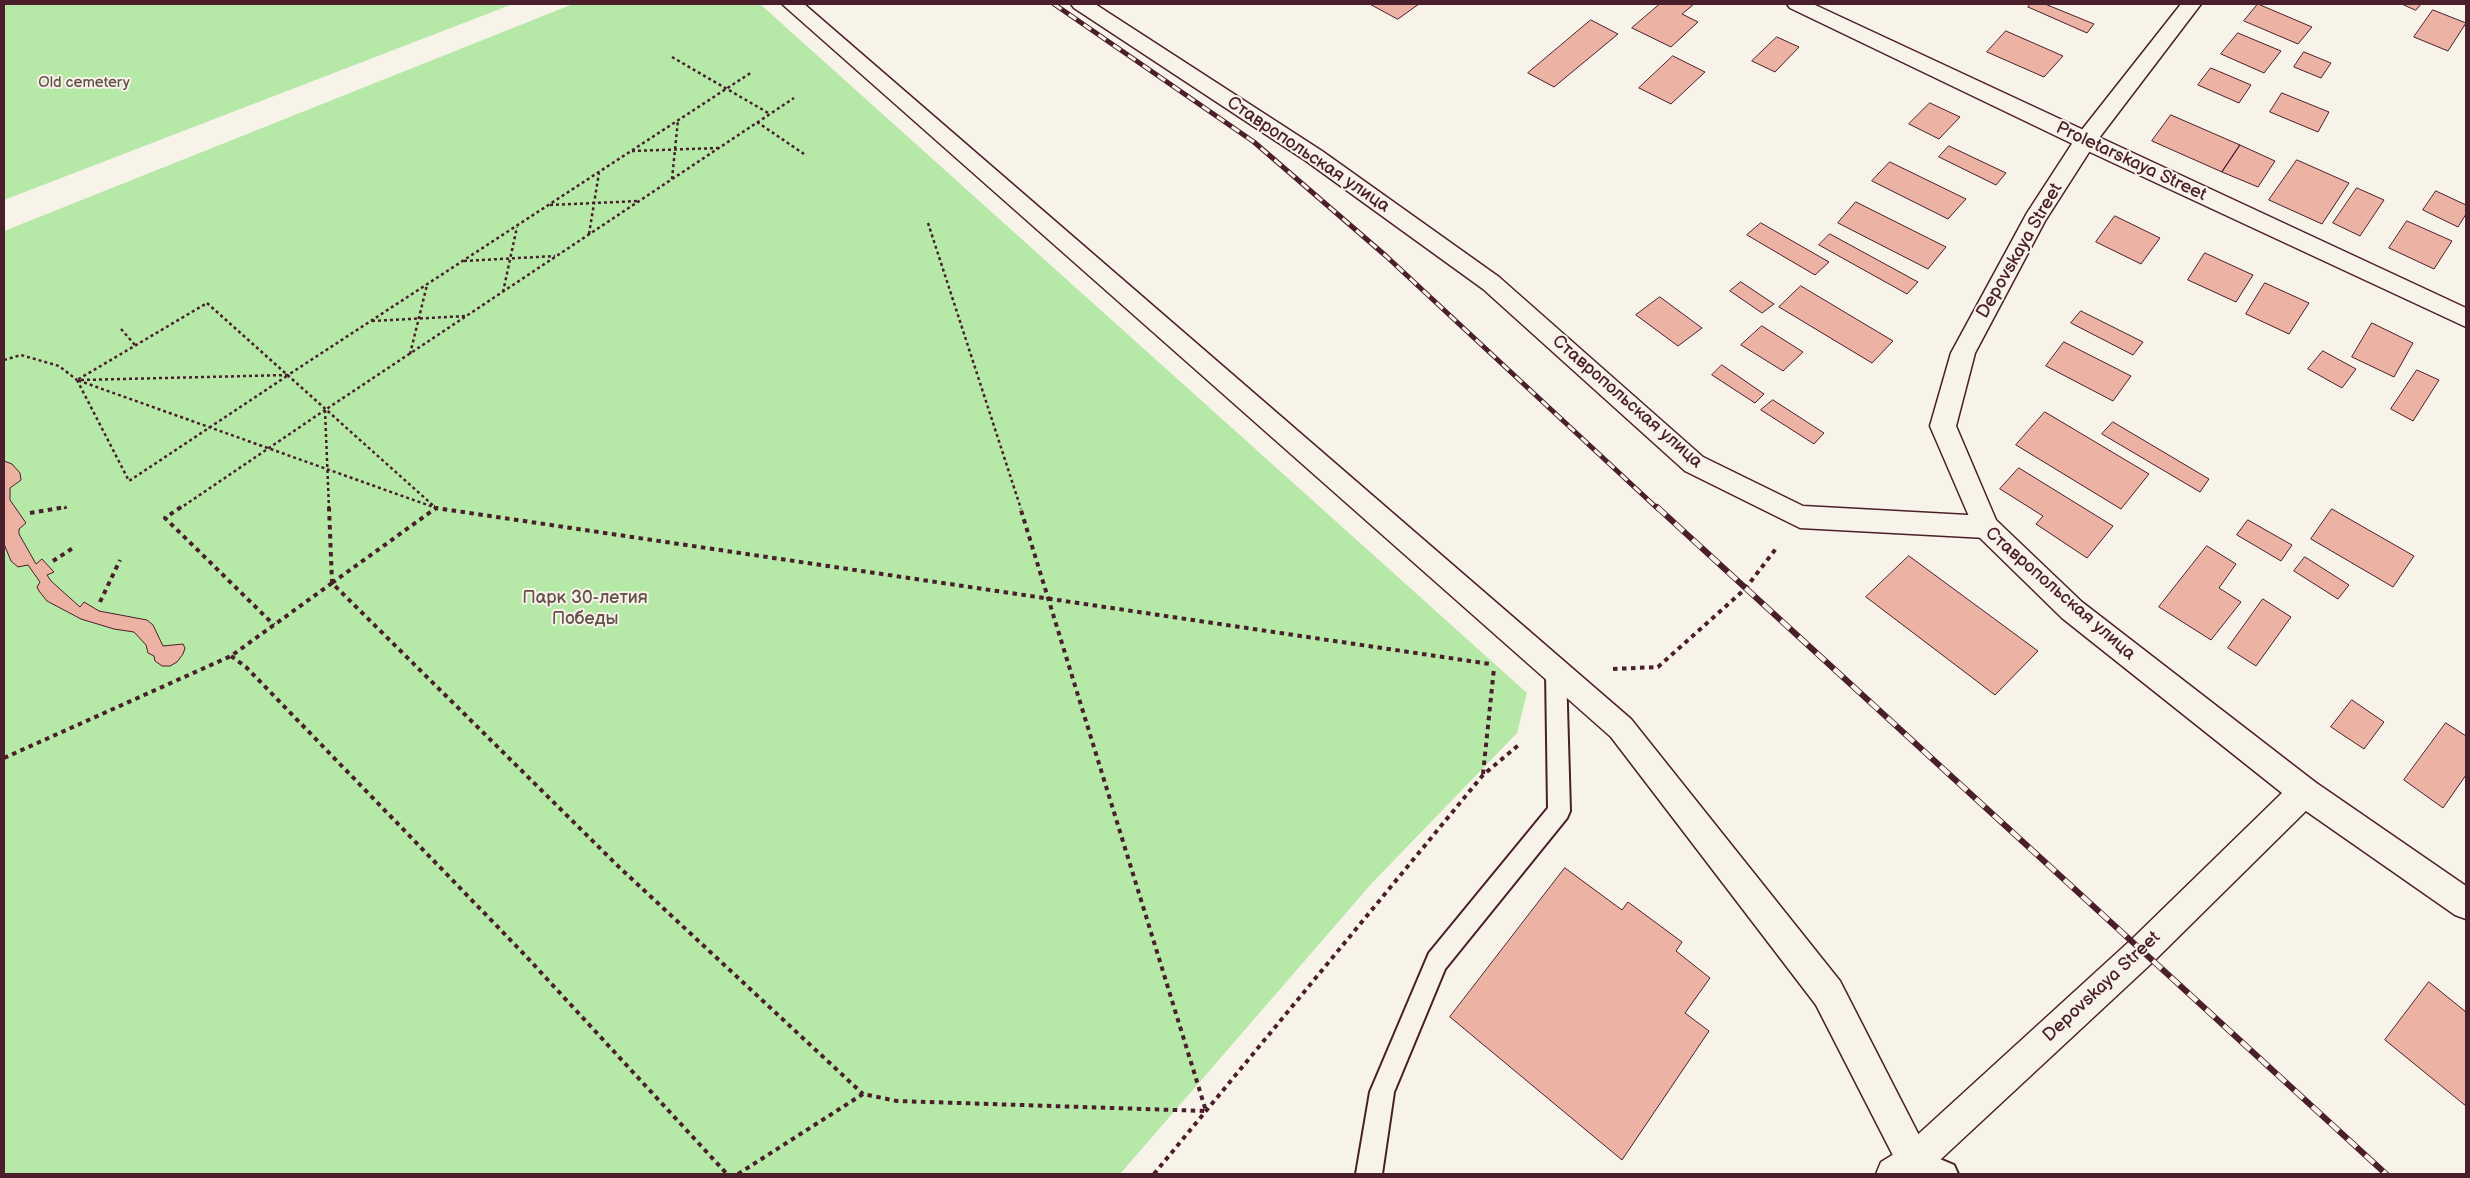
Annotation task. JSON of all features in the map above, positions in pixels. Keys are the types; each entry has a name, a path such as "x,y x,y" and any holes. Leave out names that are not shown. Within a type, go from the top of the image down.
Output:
{"street":[{"path":"792,4 1621,728 1828,993 1903,1168"},
{"name":"Ставропольская улица","path":"1081,4 1314,156 1490,283 1694,464 1800,517 1986,526 2072,610 2304,792 2466,904"},
{"name":"Proletarskaya Street","path":"1796,4 2466,318"},
{"name":"Depovskaya Street","path":"1986,526 1944,426 1963,353 2035,219 2086,141 2191,4"},
{"name":"Depovskaya Street","path":"1903,1168 2143,950 2304,792"}],"lane":[{"path":"1369,1174 1382,1092 1437,961 1560,811 1556,671"},
{"path":"1903,1168 1945,1174"}],"path":[{"path":"672,57 770,114"},
{"path":"77,380 130,481 209,427 752,72"},
{"path":"274,625 165,518 794,98"},
{"path":"672,179 678,120"},
{"path":"757,122 804,154"},
{"path":"631,151 719,148"},
{"path":"589,234 599,172"},
{"path":"550,205 640,200"},
{"path":"928,223 1050,599 1206,1111"},
{"path":"502,292 517,226"},
{"path":"463,261 556,256"},
{"path":"410,354 428,284"},
{"path":"77,380 207,303 436,508"},
{"path":"371,321 466,316"},
{"path":"121,329 135,345"},
{"path":"4,360 21,355 59,366 77,380 436,508 1494,665 1556,671 1658,667 1745,589 1800,517"},
{"path":"77,380 288,376"},
{"path":"325,410 332,583 619,868 863,1094 897,1101 1206,1111"},
{"path":"30,513 69,507"},
{"path":"4,758 231,656 436,508"},
{"path":"53,561 73,548"},
{"path":"100,602 120,560"},
{"path":"231,656 246,667 523,952 726,1174"},
{"path":"1483,775 1494,665"},
{"path":"1154,1174 1483,775 1557,714"},
{"path":"738,1174 863,1094"}],"green space":[{"name":"Old cemetery","path":"4,4 513,4 4,200"},
{"name":"Парк 30-летия Победы","path":"573,4 760,4 1527,693 1517,733 1372,883 1120,1174 4,1174 4,231"}],"building":[{"path":"1370,4 1419,4 1398,19"},
{"path":"1660,4 1694,4 1682,14 1698,22 1671,47 1632,28"},
{"path":"2031,4 2045,4 2094,24 2087,33 2028,7"},
{"path":"2258,4 2312,27 2298,44 2244,21"},
{"path":"2402,4 2421,4 2416,10"},
{"path":"2433,10 2466,23 2448,51 2414,37"},
{"path":"1591,20 1618,34 1554,87 1528,73"},
{"path":"2006,31 2063,56 2044,77 1987,52"},
{"path":"2238,33 2281,51 2264,73 2221,54"},
{"path":"1777,37 1799,47 1775,72 1752,61"},
{"path":"2304,52 2331,63 2321,78 2294,67"},
{"path":"1673,56 1705,72 1671,104 1639,88"},
{"path":"2211,68 2251,85 2239,103 2198,85"},
{"path":"2282,93 2329,112 2318,132 2270,112"},
{"path":"1930,103 1960,117 1939,139 1909,124"},
{"path":"2171,115 2240,145 2222,172 2152,141"},
{"path":"2240,145 2275,161 2258,187 2222,172"},
{"path":"1949,146 2006,173 1996,185 1939,157"},
{"path":"2297,160 2349,183 2322,224 2269,200"},
{"path":"1890,162 1966,199 1948,219 1872,181"},
{"path":"2357,188 2384,200 2360,236 2333,223"},
{"path":"2436,191 2466,205 2466,214 2458,227 2423,210"},
{"path":"1856,202 1946,247 1928,269 1838,223"},
{"path":"2115,216 2160,238 2141,264 2096,242"},
{"path":"2407,221 2452,241 2434,269 2389,248"},
{"path":"1761,223 1829,262 1815,275 1747,235"},
{"path":"1830,234 1918,282 1907,294 1819,245"},
{"path":"2205,253 2253,275 2236,302 2188,280"},
{"path":"1741,282 1774,304 1762,313 1730,291"},
{"path":"2265,283 2309,303 2289,334 2246,314"},
{"path":"1801,286 1893,341 1872,363 1779,307"},
{"path":"1660,297 1702,328 1678,346 1636,315"},
{"path":"2081,311 2143,342 2133,355 2071,323"},
{"path":"2372,323 2413,343 2394,377 2352,357"},
{"path":"1762,326 1803,352 1783,371 1741,345"},
{"path":"2064,342 2131,376 2113,401 2046,366"},
{"path":"2323,351 2356,369 2342,388 2308,369"},
{"path":"1722,365 1764,394 1755,403 1712,375"},
{"path":"2417,370 2439,380 2413,421 2391,409"},
{"path":"1773,400 1824,433 1814,444 1761,410"},
{"path":"2045,412 2149,474 2121,509 2016,445"},
{"path":"2113,422 2209,479 2200,492 2102,434"},
{"path":"4,461 12,464 20,473 21,480 10,488 10,500 26,523 19,529 19,534 36,564 42,559 54,572 47,575 51,581 80,607 84,602 99,611 147,620 153,625 163,646 183,644 185,648 183,654 177,662 170,666 162,666 155,661 154,656 148,653 146,645 134,632 114,629 81,619 47,601 37,587 40,582 28,565 18,567 11,561 4,544"},
{"path":"2019,468 2113,526 2087,558 2036,524 2043,516 2000,489"},
{"path":"2332,509 2414,556 2393,587 2311,539"},
{"path":"2248,520 2292,545 2281,561 2237,535"},
{"path":"2207,546 2236,564 2219,588 2241,602 2211,640 2159,607"},
{"path":"1909,556 2038,651 1995,695 1866,597"},
{"path":"2305,557 2349,585 2338,599 2294,571"},
{"path":"2263,599 2291,617 2256,666 2228,648"},
{"path":"2352,700 2384,722 2364,749 2331,727"},
{"path":"2446,723 2466,736 2466,775 2443,808 2404,780"},
{"path":"1565,868 1622,910 1628,902 1682,942 1676,951 1710,978 1685,1013 1709,1031 1622,1160 1450,1017"},
{"path":"2429,982 2466,1012 2466,1106 2385,1040"}],"railway":[{"path":"1054,4 1254,142 1386,256 1658,509"},
{"path":"1657,507 2386,1174"}]}
